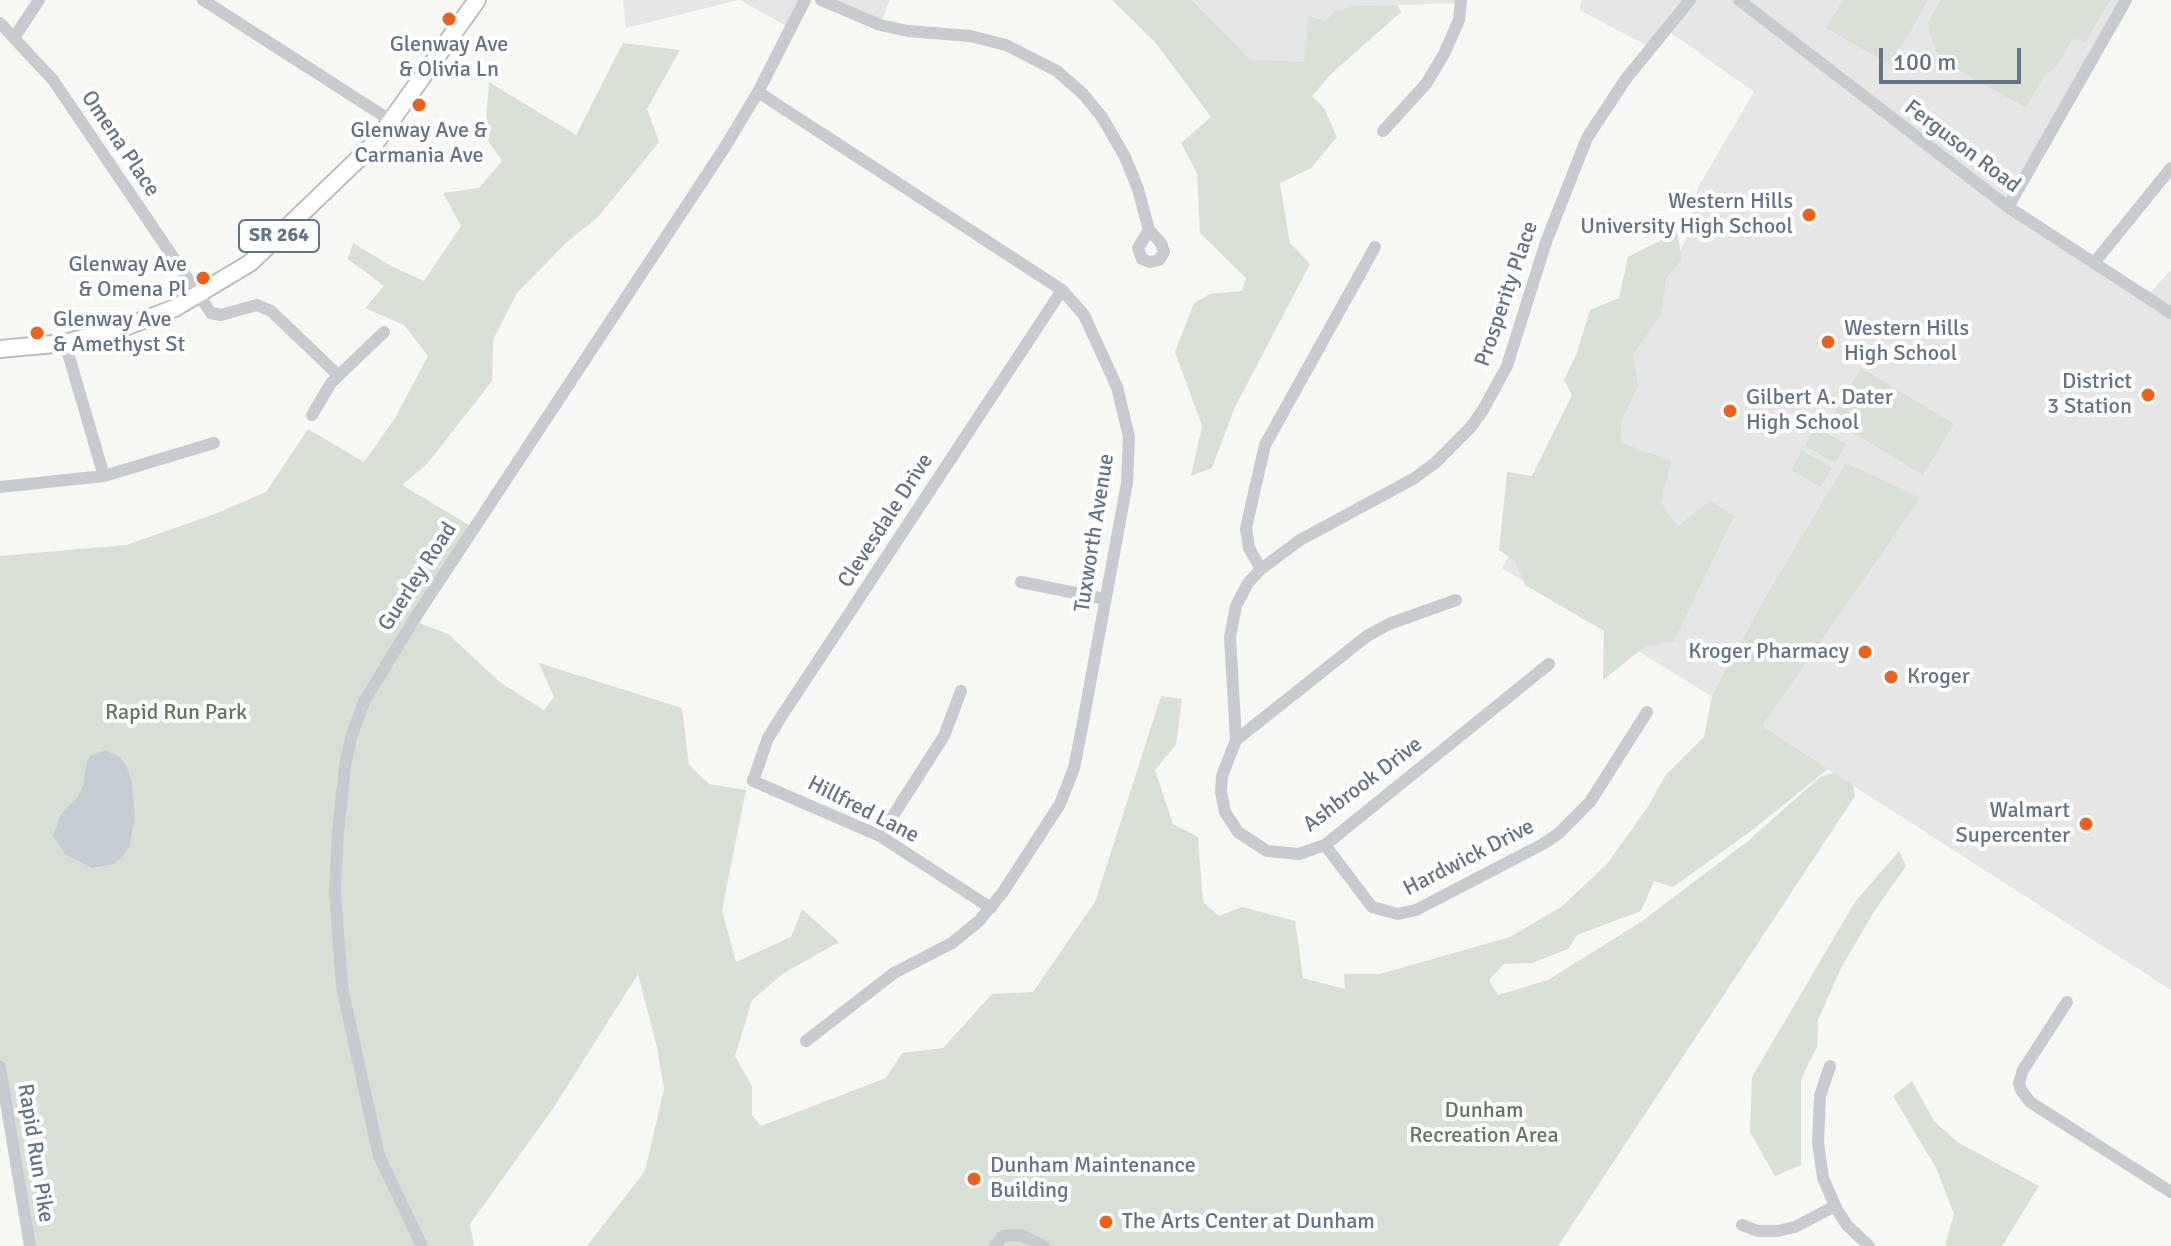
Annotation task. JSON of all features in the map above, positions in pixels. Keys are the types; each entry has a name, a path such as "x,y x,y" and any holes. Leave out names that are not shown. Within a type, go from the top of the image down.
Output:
{"main road":[{"name":"SR 264","path":"0,349 65,343 155,317 250,263 376,142 477,0"}],"street":[{"path":"14,38 39,0"},
{"path":"203,0 393,122"},
{"name":"Guerley Road","path":"422,1246 379,1156 342,987 335,890 338,832 351,737 365,700 413,621 758,92 805,0"},
{"path":"821,0 880,25 908,31 970,36 1006,45 1057,71 1083,94 1115,139 1138,189 1149,230"},
{"path":"1383,131 1426,84 1444,54 1459,20 1461,0"},
{"name":"Prosperity Place","path":"1261,569 1319,529 1413,479 1449,451 1477,419 1507,366 1546,242 1587,138 1625,80 1690,0"},
{"name":"Ferguson Road","path":"1739,0 2008,207 2171,313"},
{"path":"2008,207 2126,0"},
{"name":"Omena Place","path":"0,23 53,80 198,295"},
{"name":"Tuxworth Avenue","path":"758,92 1062,290 1084,315 1117,387 1127,419 1129,456 1127,483 1076,756 1067,787 1049,822 991,908 959,938 894,973 806,1041"},
{"path":"2094,263 2171,168"},
{"path":"1261,569 1249,548 1246,528 1265,445 1375,247"},
{"name":"Clevesdale Drive","path":"753,781 768,738 783,714 1062,290"},
{"path":"198,295 216,315 257,305 271,311 338,375"},
{"path":"312,415 338,375 384,332"},
{"path":"65,343 104,476"},
{"path":"0,487 104,476 214,443"},
{"name":"Ashbrook Drive","path":"1261,569 1248,583 1232,618 1230,661 1236,740 1226,760 1221,792 1225,812 1238,832 1259,848 1276,854 1299,854 1325,845 1549,664"},
{"path":"1021,582 1105,599"},
{"path":"1236,740 1367,636 1389,624 1456,600"},
{"path":"880,836 944,736 961,691"},
{"name":"Hardwick Drive","path":"1325,845 1372,907 1389,914 1416,910 1558,834 1590,802 1647,712"},
{"name":"Hillfred Lane","path":"753,781 880,836 991,908"},
{"path":"2067,1002 2023,1070 2019,1083 2024,1096 2171,1192"},
{"path":"1830,1066 1820,1096 1818,1143 1823,1178 1847,1225 1869,1246"},
{"name":"Rapid Run Pike","path":"0,1067 30,1246"},
{"path":"1742,1225 1758,1231 1778,1231 1795,1227 1835,1206"},
{"path":"995,1246 1003,1236 1021,1235 1044,1246"}],"shaded area":[{"path":"623,0 738,0 626,28"},
{"path":"740,0 805,0 790,28"},
{"path":"821,0 890,0 880,25"},
{"path":"1192,0 1460,0 1461,3 1356,6 1304,62 1250,59"},
{"path":"1582,0 2126,0 2008,207 2146,297 2171,270 2171,990 1762,727 1502,568 1686,240 1698,187 1754,92 1667,30 1652,48 1579,10"},
{"path":"106,750 121,758 127,768 132,783 135,818 129,847 122,857 113,864 92,868 65,854 53,836 60,816 77,798 83,786 91,755"}],"green space":[{"path":"1112,0 1192,0 1250,59 1304,62 1308,15 1325,21 1335,11 1355,6 1397,5 1401,12 1331,74 1312,96 1324,108 1337,137 1311,168 1280,183 1290,243 1310,264 1234,409 1212,468 1191,476 1202,426 1175,352 1194,303 1210,294 1242,291 1246,278 1200,233 1197,173 1181,143 1211,117 1155,42"},
{"path":"1843,0 1928,0 1891,65 1826,28"},
{"path":"1941,0 2110,0 2085,43 2077,39 2071,41 2056,68 2045,74 2026,108 1939,59 1927,24"},
{"path":"623,43 680,50 647,109 659,142 599,216 566,243 517,293 493,340 492,381 427,464 402,485 474,528 414,621 448,634 501,683 544,710 554,697 539,663 682,708 689,765 709,784 746,790 722,910 736,962 791,937 802,909 839,942 784,973 752,1000 735,1056 752,1086 752,1115 761,1126 886,1078 902,1053 943,1048 992,994 1033,992 1095,902 1161,696 1182,699 1176,745 1155,770 1173,824 1198,837 1203,902 1219,916 1242,907 1295,921 1303,978 1345,989 1344,974 1380,974 1510,937 1561,907 1607,864 1649,805 1665,776 1704,737 1712,696 1761,605 1846,463 1920,498 1762,726 1828,769 1751,831 1673,887 1654,881 1641,911 1577,935 1568,949 1532,963 1504,964 1489,980 1498,995 1548,980 1641,922 1748,841 1820,777 1834,773 1853,785 1855,796 1558,1246 587,1246 645,1171 664,1089 657,1047 638,974 554,1107 470,1224 474,1246 30,1246 0,1067 0,556 126,545 215,514 266,492 308,429 364,462 395,418 428,356 404,325 365,308 384,286 348,259 353,243 424,281 461,226 443,193 479,188 502,161 485,136 489,82 576,135"},
{"path":"1677,232 1682,259 1666,279 1661,315 1633,354 1638,386 1621,422 1622,443 1671,461 1661,503 1678,526 1710,501 1734,516 1674,641 1643,648 1603,680 1604,631 1525,585 1515,561 1499,550 1507,472 1532,476 1572,395 1564,380 1576,355 1590,310 1619,298 1628,257"},
{"path":"1861,368 1954,424 1923,475 1831,419"},
{"path":"1816,427 1846,444 1835,463 1805,446"},
{"path":"1802,451 1832,468 1821,487 1791,470"},
{"path":"1899,851 1906,866 1875,910 1841,968 1818,1020 1817,1047 1801,1079 1801,1165 1775,1176 1750,1132 1752,1077 1855,902"},
{"path":"1912,1081 1934,1121 1957,1142 2039,1186 2002,1246 1945,1246 1954,1214 1936,1168 1893,1096"}],"place":[{"name":"Glenway Ave & Olivia Ln","path":"449,19"},
{"name":"Glenway Ave & Carmania Ave","path":"419,105"},
{"name":"Western Hills University High School","path":"1809,215"},
{"name":"Glenway Ave & Omena Pl","path":"203,278"},
{"name":"Glenway Ave & Amethyst St","path":"37,333"},
{"name":"Western Hills High School","path":"1828,342"},
{"name":"District 3 Station","path":"2148,395"},
{"name":"Gilbert A. Dater High School","path":"1730,411"},
{"name":"Kroger Pharmacy","path":"1865,652"},
{"name":"Kroger","path":"1891,677"},
{"name":"Walmart Supercenter","path":"2086,824"},
{"name":"Dunham Maintenance Building","path":"974,1179"},
{"name":"The Arts Center at Dunham","path":"1106,1222"}],"park label":[{"name":"Rapid Run Park","path":"176,713"},
{"name":"Dunham Recreation Area","path":"1484,1124"}]}
